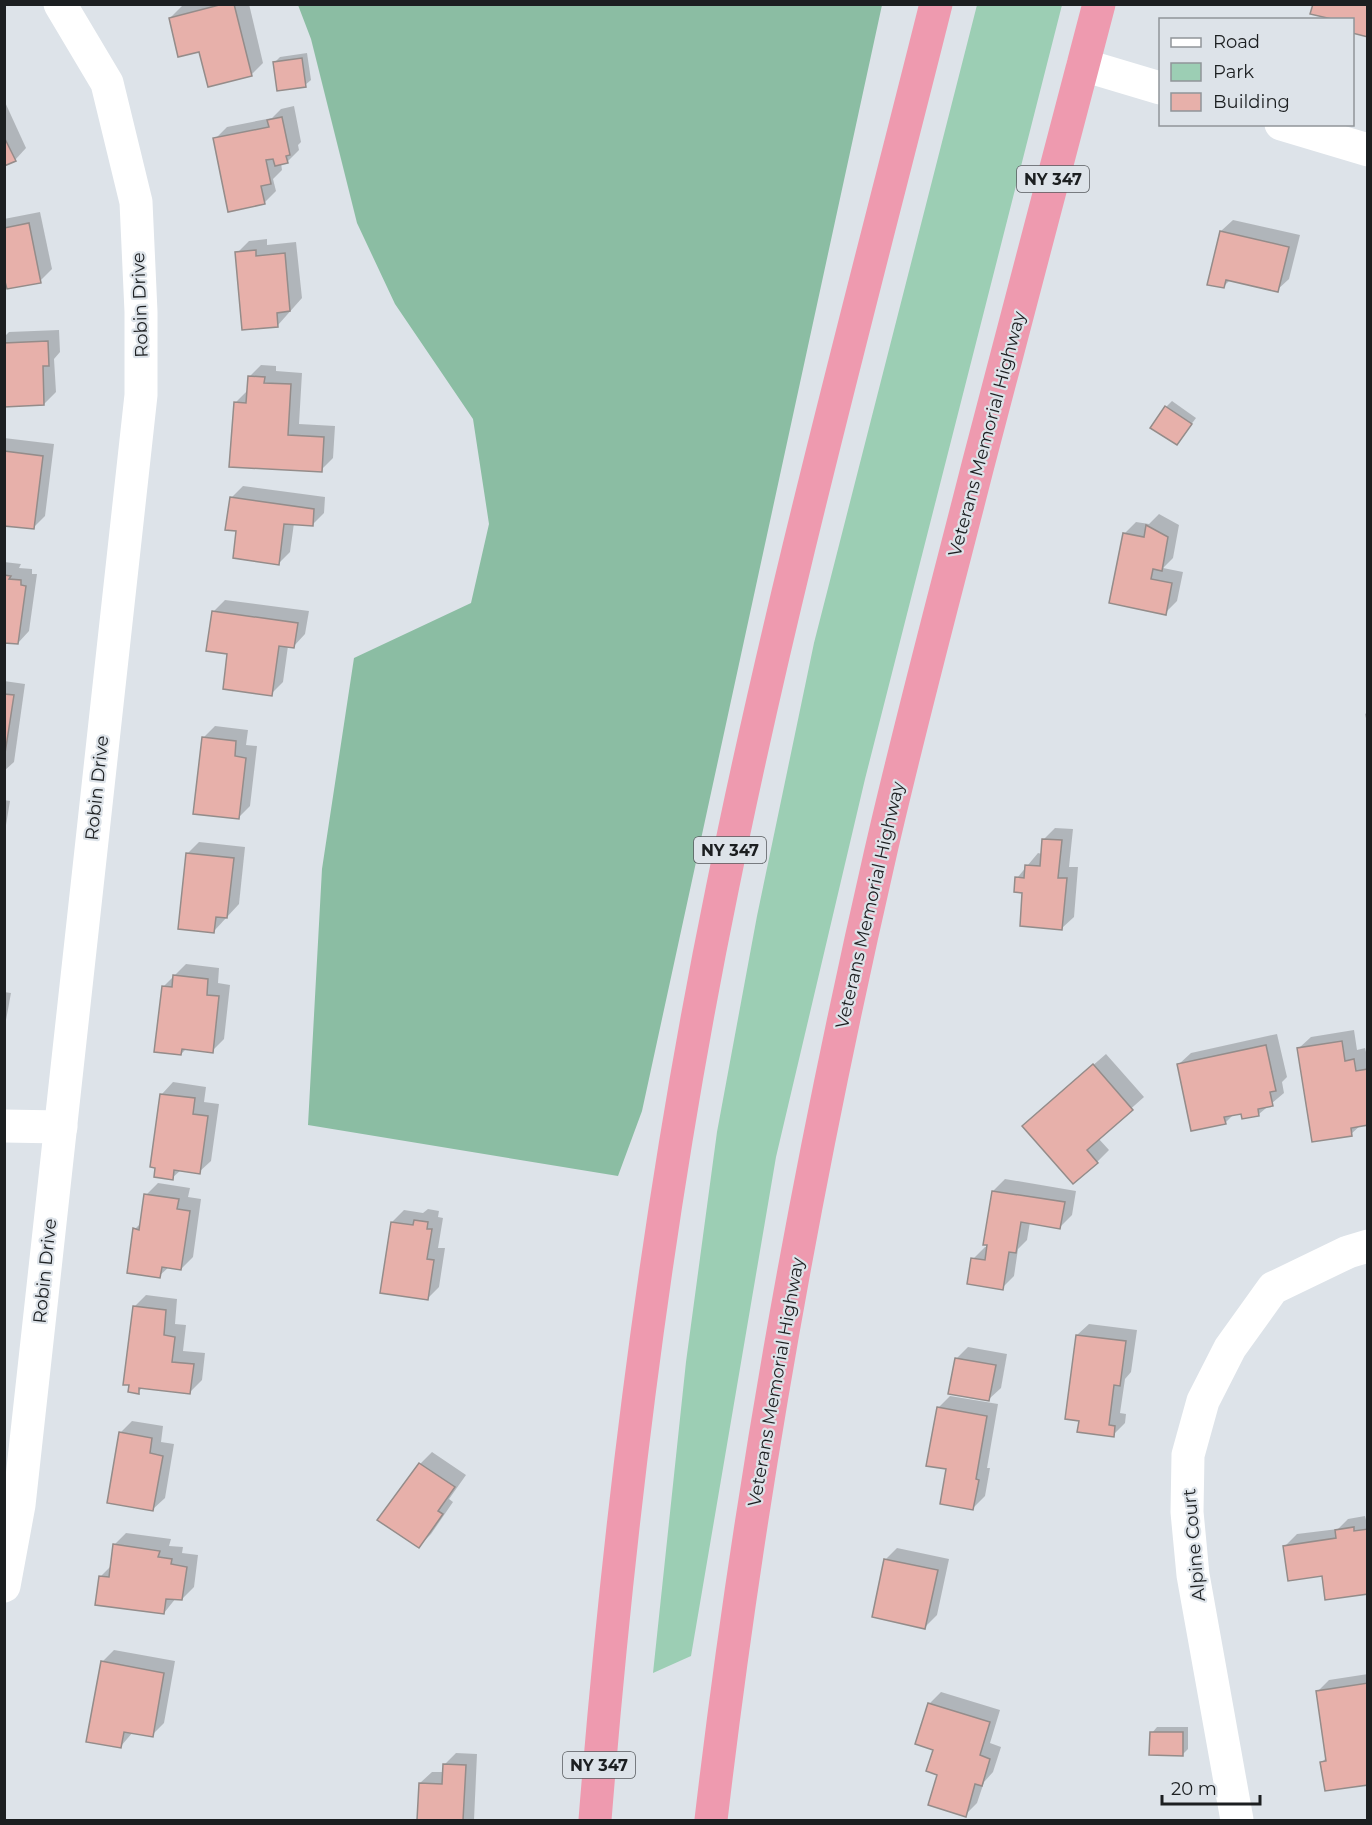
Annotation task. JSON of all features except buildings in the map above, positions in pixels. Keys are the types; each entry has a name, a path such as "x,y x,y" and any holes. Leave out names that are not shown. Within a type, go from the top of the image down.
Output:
{"highway":[{"name":"NY 347","path":"595,1821 603,1710 643,1358 678,1124 721,894 799,548 936,4"},
{"name":"Veterans Memorial Highway","path":"711,1821 744,1570 768,1416 785,1317 855,965 937,624 1099,4"}],"street":[{"name":"Robin Drive","path":"4,1586 19,1505 141,395 136,202 107,83 60,4"},
{"path":"1083,65 1159,87"},
{"path":"1288,126 1368,150"},
{"path":"4,1126 62,1127"},
{"name":"Alpine Court","path":"1237,1821 1193,1575 1187,1512 1188,1455 1203,1401 1230,1348 1273,1288 1348,1252 1368,1246"}],"green space":[{"path":"298,5 882,5 642,1111 618,1176 308,1125 322,869 354,658 471,603 489,524 473,419 395,304 357,223 311,39"},
{"path":"977,5 1062,5 865,779 776,1157 691,1656 653,1673 686,1362 717,1132 757,916 814,643"}]}
